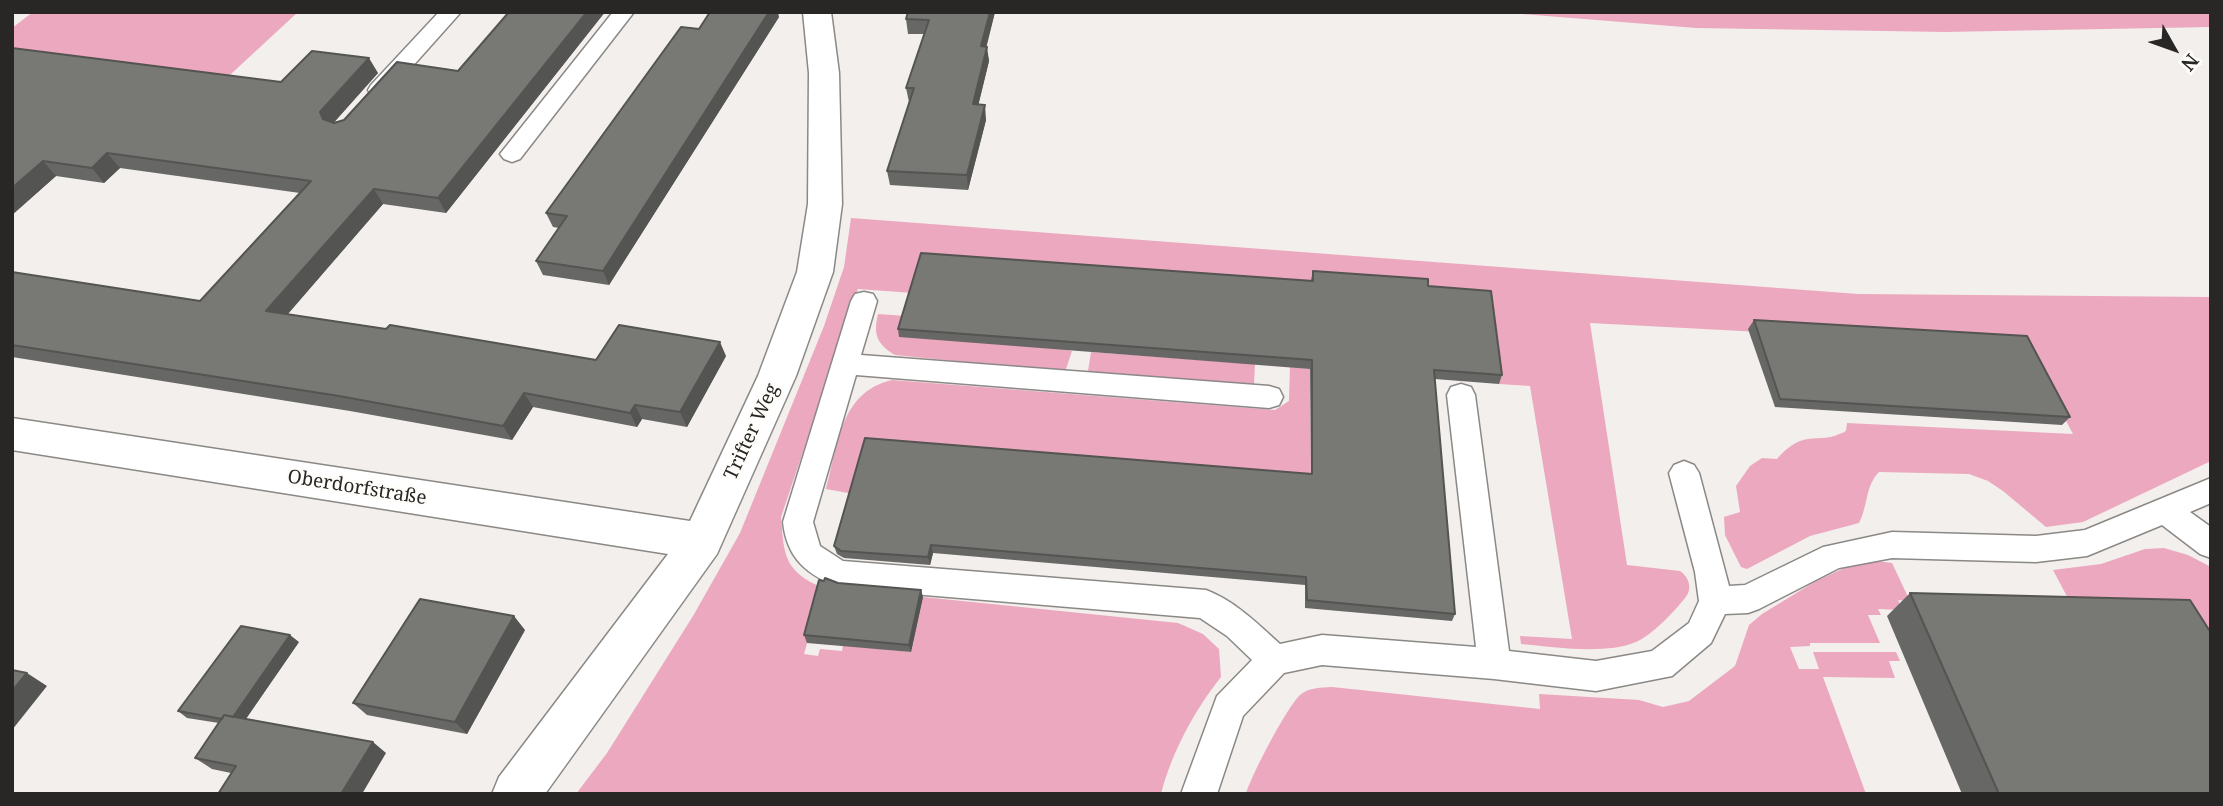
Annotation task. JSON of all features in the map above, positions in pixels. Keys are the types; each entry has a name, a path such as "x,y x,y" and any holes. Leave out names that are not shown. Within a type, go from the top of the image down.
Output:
{"street":[{"name":"Trifter Weg","path":"516,794 702,541 777,376 815,272 825,204 824,73 817,12"},
{"name":"Oberdorfstraße","path":"12,434 702,541"}],"lane":[{"path":"361,108 451,12"},
{"path":"512,154 624,12"},
{"path":"864,301 799,522 800,543 815,563 841,573 1206,604 1238,626 1275,660"},
{"path":"846,364 1269,397"},
{"path":"1461,395 1494,664"},
{"path":"1199,794 1229,707 1275,660 1322,650 1494,664 1596,676 1660,665 1700,632 1716,601 1711,572 1684,473"},
{"path":"1716,601 1748,600 1834,556 1892,545 2036,549 2087,543 2211,490"},
{"path":"2165,510 2211,545"}],"shaded area":[{"path":"33,12 298,12 191,111 12,61 12,28"},
{"path":"1497,12 2211,12 2211,27 1945,32 1696,28"},
{"path":"851,218 1858,294 2211,297 2211,461 2083,522 2046,527 2003,491 1988,481 1969,474 1879,472 1871,483 1859,523 1810,536 1747,569 1741,567 1725,535 1724,517 1740,512 1736,486 1750,466 1762,458 1777,459 1796,443 1836,435 1846,431 1847,423 2073,434 2026,346 1590,323 1627,565 1680,571 1688,580 1689,591 1680,604 1649,634 1624,646 1595,649 1521,644 1520,636 1572,639 1530,386 1499,384 1488,299 1311,289 913,293 858,289 781,517 788,561 800,575 823,588 804,654 818,656 820,649 842,651 843,645 911,652 923,597 1178,623 1203,634 1219,649 1221,677 1185,733 1161,794 576,794 607,753 693,616 740,533 824,326 844,267"},
{"path":"878,314 906,316 1072,351 1065,372 895,355 880,343 876,333"},
{"path":"1091,352 1255,364 1254,384 1250,386 1090,374 1088,371"},
{"path":"1290,367 1310,369 1311,482 854,494 826,489 838,438 851,408 875,386 892,380 1275,410 1289,401"},
{"path":"2164,548 2188,555 2211,567 2211,675 2080,621 2053,570 2101,564 2145,549"},
{"path":"1877,561 1892,563 1910,601 1898,600 1903,610 1878,609 1881,615 1868,615 1880,643 1810,643 1810,646 1790,647 1799,669 1819,669 1813,652 1896,652 1900,661 1889,661 1895,678 1823,677 1866,794 1246,794 1294,702 1300,695 1315,688 1332,687 1540,709 1539,694 1639,700 1663,707 1689,701 1735,666 1749,625 1762,614 1816,581 1851,565"}],"building":[{"path":"509,12 587,12 438,198 374,189 266,311 386,329 390,325 596,360 619,325 720,342 680,412 635,405 630,413 524,393 503,426 339,396 12,345 12,272 200,301 311,181 107,153 92,168 43,161 12,188 12,48 281,82 312,51 369,58 320,112 323,119 334,123 344,120 397,62 458,71"},
{"path":"710,12 769,12 603,271 536,261 567,216 546,213 681,27 699,29"},
{"path":"908,12 990,12 981,46 987,47 973,104 985,105 967,175 887,171 914,88 906,88 929,20 906,19"},
{"path":"921,253 1313,281 1313,271 1428,279 1428,286 1491,291 1502,375 1434,370 1455,614 1307,600 1306,577 931,545 928,557 841,551 834,546 865,438 1312,474 1312,360 898,329"},
{"path":"1754,320 2027,336 2070,417 1780,399"},
{"path":"825,578 838,583 921,590 909,645 804,635 819,580 824,581"},
{"path":"1910,593 2190,600 2211,633 2211,794 1999,794"},
{"path":"420,599 514,616 455,722 353,703"},
{"path":"241,626 290,635 233,717 224,715 222,719 178,711"},
{"path":"12,670 27,673 12,691"},
{"path":"224,715 373,742 341,794 218,794 236,766 195,758"}]}
